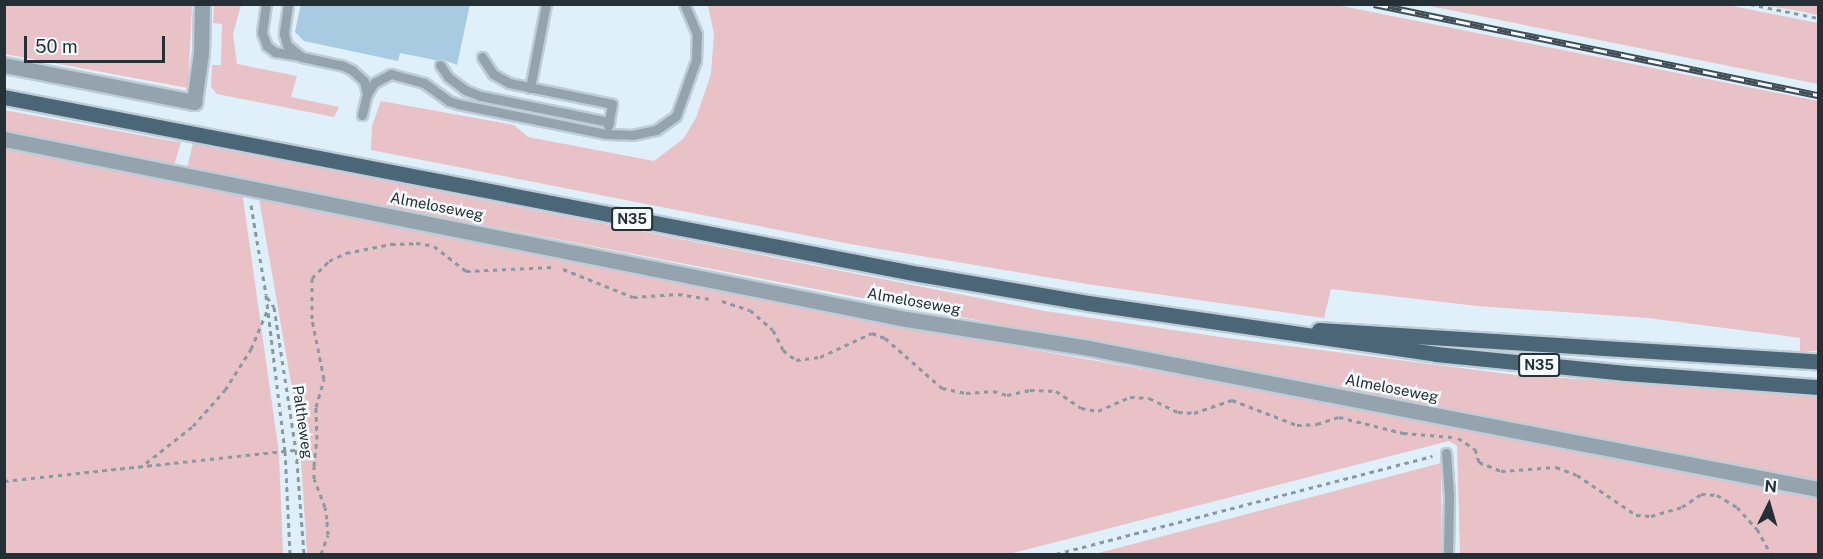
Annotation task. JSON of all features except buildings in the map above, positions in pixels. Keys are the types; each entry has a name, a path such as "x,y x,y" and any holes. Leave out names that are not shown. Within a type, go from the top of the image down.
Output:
{"main road":[{"name":"Almeloseweg","path":"4,98 919,274 1088,303 1262,327"},
{"name":"N35","path":"1262,327 1818,361"},
{"name":"N35","path":"1262,327 1353,344 1436,354 1626,373 1818,387"}],"street":[{"path":"4,65 194,102 201,53 202,4"},
{"name":"Almeloseweg","path":"4,139 906,319 1089,348 1818,489"}],"lane":[{"path":"266,4 262,33 267,46 275,52 342,65 352,70 364,81 367,94"},
{"path":"288,4 285,40 302,57"},
{"path":"530,88 546,4"},
{"path":"362,115 367,94 374,83 391,74 424,82 449,101 458,104 607,134 632,135 656,130 676,116 696,60 697,34 684,4"},
{"path":"482,57 493,74 509,83 612,104 607,134"},
{"path":"440,65 448,77 481,96 609,122"},
{"path":"1446,453 1449,495 1448,555"}],"path":[{"path":"1750,4 1818,18"},
{"name":"Paltheweg","path":"248,187 268,309 285,451 290,555"},
{"path":"321,555 328,535 327,519 314,479 317,439 315,407 324,379 322,360 315,340 310,295 312,278 329,261 361,248 416,243 434,246 466,271 557,267 633,297 678,294 711,299"},
{"name":"Paltheweg","path":"266,295 274,307 296,450 304,555"},
{"path":"721,301 750,310 773,330 783,351 796,360 820,357 872,333 885,338 942,388 966,393 993,391 1007,396 1030,390 1056,391 1081,408 1098,411 1130,397 1149,398 1178,412 1194,413 1232,400 1297,425 1317,424 1339,417 1403,433 1459,438 1474,449 1479,462 1501,471 1556,467 1577,475 1636,514 1651,516 1682,507 1701,494 1717,495 1737,507 1757,529 1771,555"},
{"path":"145,464 193,426 225,390 251,349 268,309"},
{"path":"4,481 145,464 296,450"},
{"path":"1056,555 1446,453"}],"shaded area":[{"path":"4,5 192,5 188,88 5,54"},
{"path":"214,5 241,5 233,34 237,64 297,76 291,97 339,107 334,117 217,94 211,87 212,65 221,65 222,24 213,23"},
{"path":"708,5 1337,5 1818,101 1818,351 1800,351 1800,338 1648,318 1477,306 1331,289 1324,318 1087,284 850,244 371,150 372,126 381,101 514,125 528,137 654,161 683,139 696,118 711,74 714,34"},
{"path":"1425,5 1728,5 1818,23 1818,84"},
{"path":"1762,5 1818,5 1818,15 1799,11"},
{"path":"4,110 181,142 174,166 5,133"},
{"path":"193,143 1045,311 1220,337 1516,375 1818,395 1818,482 187,168"},
{"path":"4,144 242,191 279,453 283,554 5,554"},
{"path":"258,193 620,271 899,326 1330,402 1818,495 1818,554 1460,554 1457,446 1449,441 1009,554 307,554 299,429"},
{"path":"1441,463 1442,554 1095,554 1384,478"}],"railway":[{"path":"1374,4 1818,95"}]}
